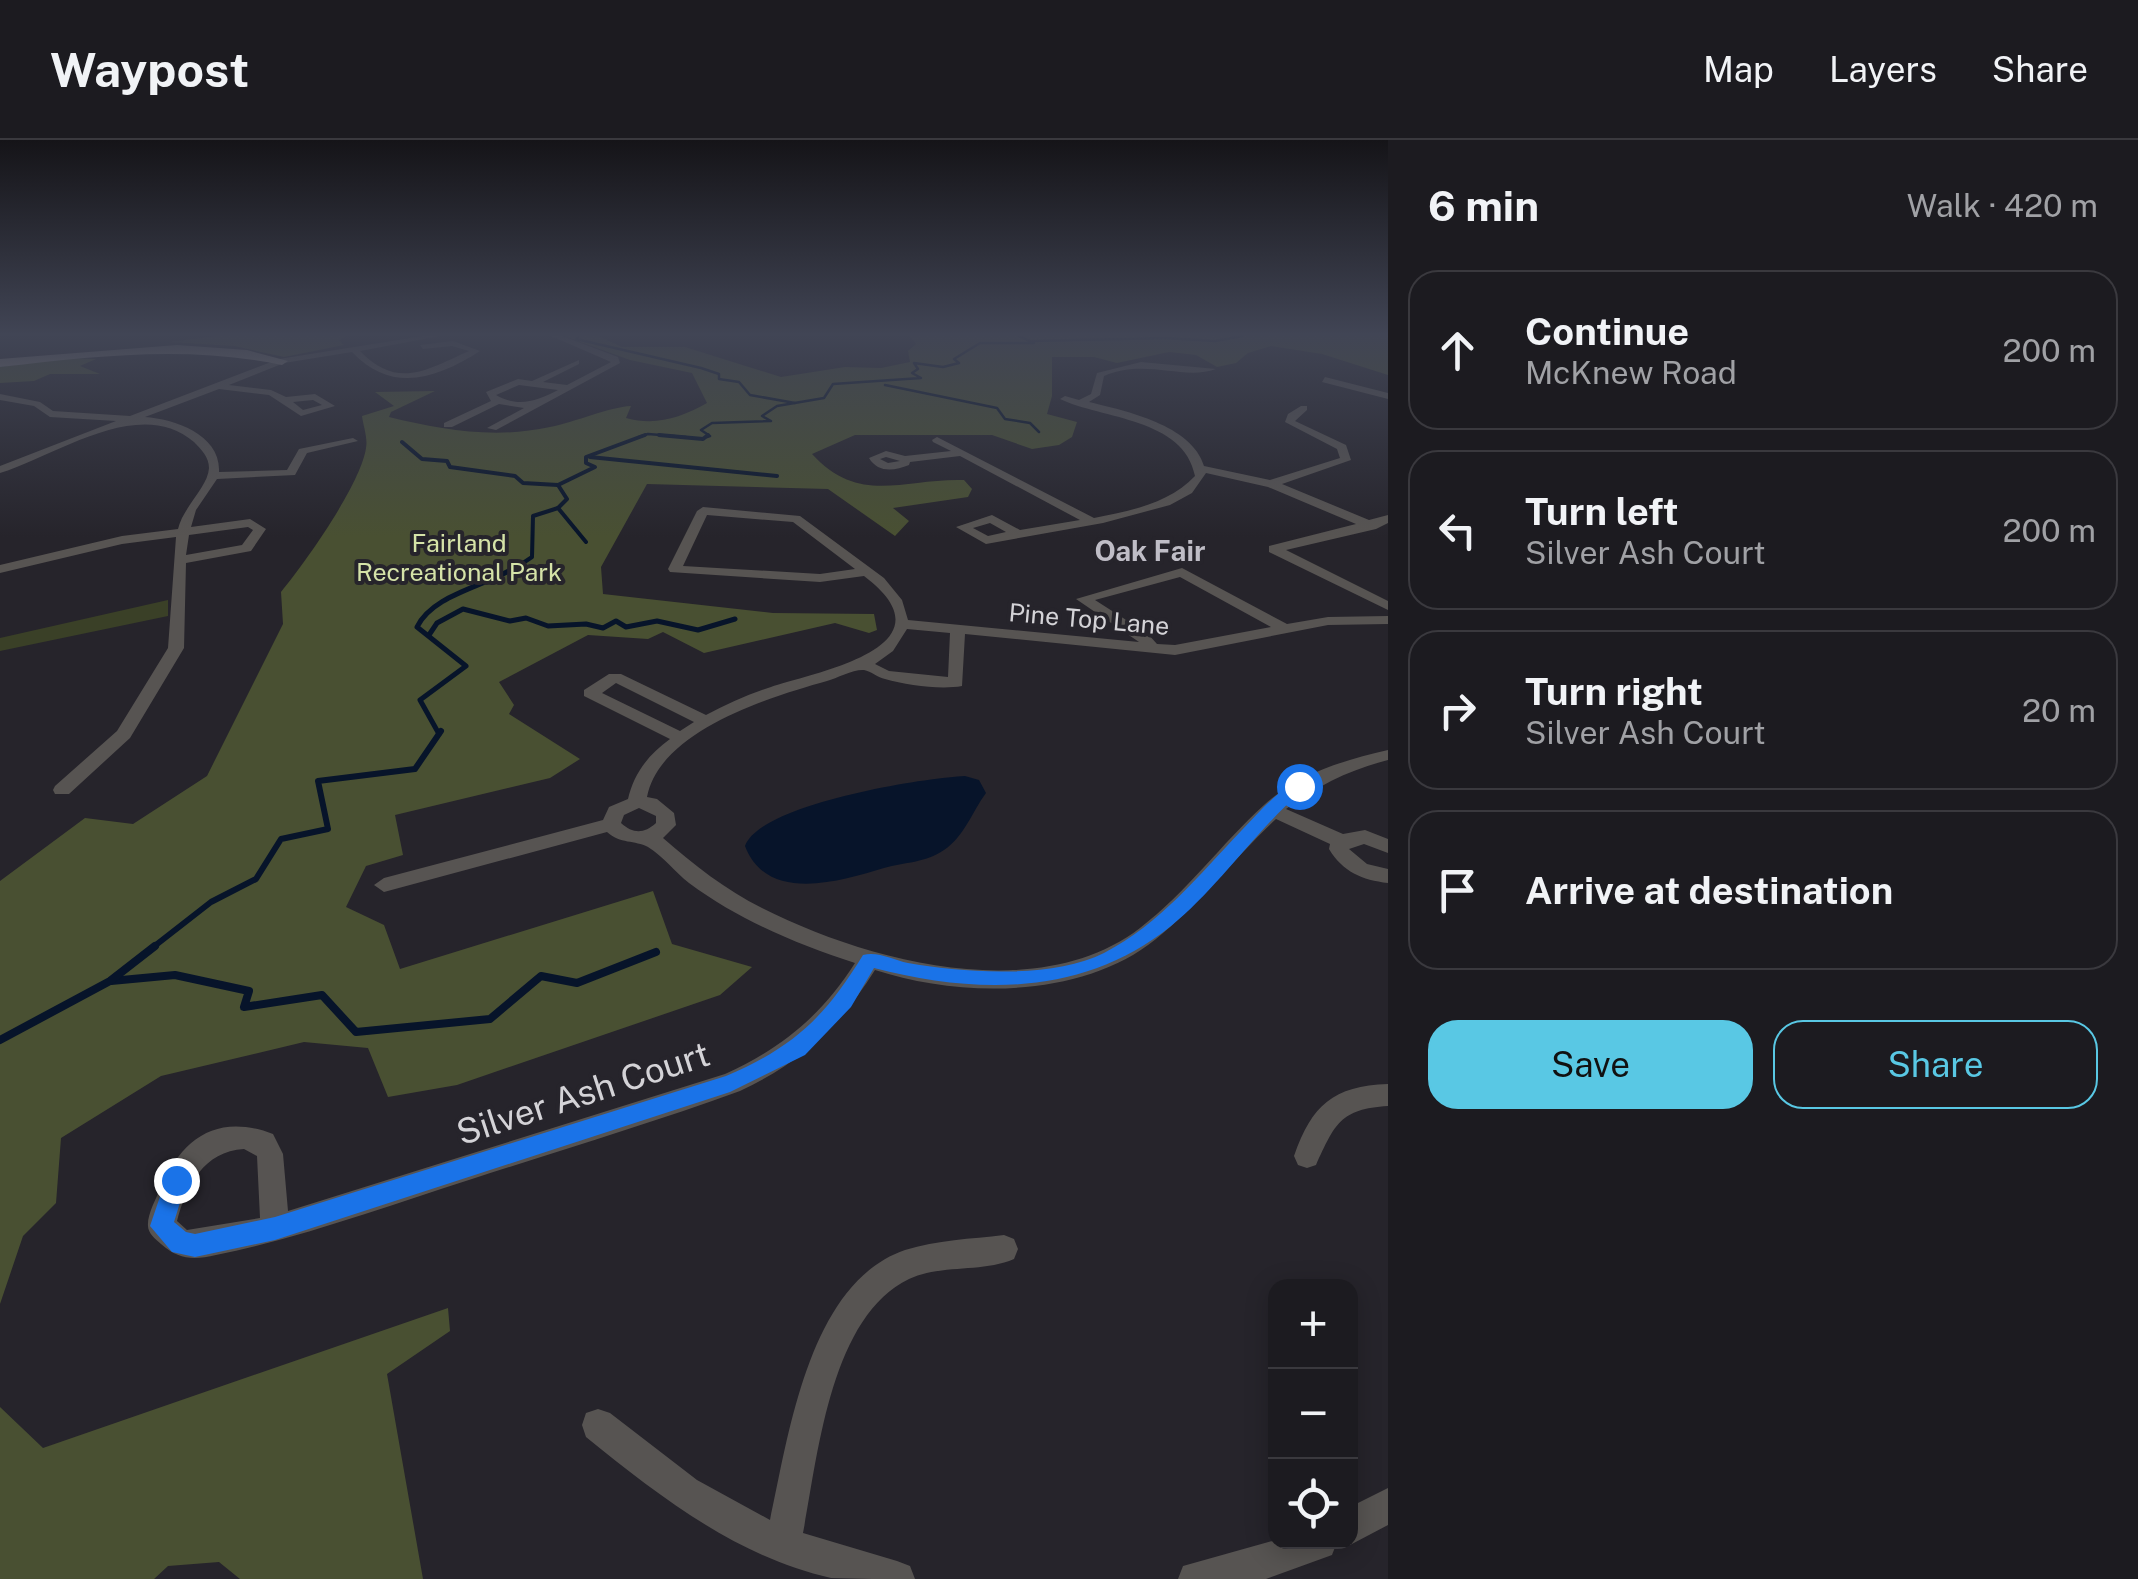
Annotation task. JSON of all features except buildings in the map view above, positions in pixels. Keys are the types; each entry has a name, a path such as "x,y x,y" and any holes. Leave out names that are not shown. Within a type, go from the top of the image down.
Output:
{"street":[{"path":"32,403 50,414 134,417 182,428 214,459 213,476 191,506 183,532 177,603 180,636 176,648 124,734 62,790"},
{"path":"0,470 172,403"},
{"path":"448,425 492,403"},
{"path":"516,403 532,406"},
{"path":"492,428 538,403"},
{"path":"1016,532 1042,532 1091,521 1181,497 1198,484 1202,469 1197,456 1174,437 1136,420 1081,403"},
{"path":"1271,484 1346,460 1342,447 1290,422 1291,416 1304,408"},
{"path":"937,440 957,454 1091,521"},
{"path":"213,476 292,472 302,450 353,441"},
{"path":"906,459 957,454"},
{"path":"1202,469 1271,484 1388,532"},
{"path":"637,802 642,777 651,764 682,738 773,692 862,664 888,647 903,624 902,613 890,591 866,572 796,519 703,511 675,568 820,578 866,572"},
{"path":"1388,519 1274,549 1388,606"},
{"path":"0,568 122,540 250,524 260,529 246,548 181,560"},
{"path":"1154,650 1143,637 1083,599 1182,572 1286,629"},
{"name":"Pine Top Lane","path":"903,624 1154,650 1196,649 1353,618 1388,620"},
{"path":"862,664 886,675 956,682 958,630"},
{"path":"682,738 590,692 615,677 708,722"},
{"path":"650,838 675,864 705,885 800,934 908,970 1001,980 1074,970 1109,958 1167,920 1271,809 1299,786 1388,755"},
{"path":"637,802 650,803 666,813 666,826 650,838 625,837 611,824 616,812 637,802"},
{"path":"1271,809 1341,841 1366,838 1388,846"},
{"path":"384,885 611,824"},
{"path":"1341,841 1339,849 1350,864 1388,876"},
{"name":"Silver Ash Court","path":"275,1229 270,1154 264,1143 237,1134 221,1137 189,1161 176,1180 162,1226 180,1244 195,1245 275,1229 730,1084 798,1050 844,1002 870,960"},
{"path":"1307,1156 1315,1129 1330,1111 1351,1100 1388,1095"},
{"path":"783,1543 822,1370 838,1329 860,1299 881,1277 906,1265 1004,1249"},
{"path":"598,1424 673,1484 717,1512 783,1543 897,1579"},
{"path":"1358,1522 1388,1505"},
{"path":"1196,1579 1300,1549"}],"green space":[{"name":"Fairland Recreational Park","path":"390,403 410,403 391,412 389,417 489,433 529,431 631,406 626,418 658,421 707,403 1050,403 1047,414 1077,422 1072,437 1059,445 1032,449 992,435 855,435 812,454 847,480 865,485 964,480 972,489 968,497 893,508 909,521 895,536 828,489 647,484 601,567 603,594 773,613 874,614 877,630 869,633 835,623 704,653 663,632 648,639 588,635 499,682 514,705 509,714 580,759 550,778 395,815 403,855 366,866 346,907 384,925 400,969 653,891 672,944 752,967 720,995 457,1085 388,1097 368,1048 304,1042 161,1076 61,1138 56,1203 23,1236 0,1304 0,881 85,818 133,824 207,776 283,624 281,592 331,523 354,482 366,444 362,416 394,406"},
{"path":"168,600 168,616 0,651 0,638"},
{"path":"448,1308 450,1331 387,1374 423,1579 240,1579 219,1562 168,1566 154,1579 0,1579 0,1407 43,1448"}],"water":[{"path":"965,776 979,780 986,793 957,838 944,850 922,860 807,884 770,876 756,864 745,846 757,831 810,806 880,788"}],"waterway":[{"path":"707,437 710,436 701,430 712,423 771,421 762,416 777,406 794,403"},
{"path":"973,403 997,408 1005,419 1030,423 1039,432"},
{"path":"558,485 595,467 586,463 586,457 645,435"},
{"path":"639,437 645,435"},
{"path":"645,435 686,437"},
{"path":"659,435 703,439 708,435"},
{"path":"402,442 422,459 447,461 450,467 515,476 523,483 558,485"},
{"path":"590,457 777,476"},
{"path":"558,485 567,499 558,508"},
{"path":"517,567 532,557 533,516 558,508"},
{"path":"558,508 586,542"},
{"path":"439,734 420,700 466,666 417,627 425,615 448,598 521,564"},
{"path":"429,635 437,623 463,609 510,621 526,618 548,626 586,624 603,628 616,621 626,627 657,621 698,630 735,619"},
{"path":"152,948 211,902 256,879 281,839 328,829 318,781 415,769 439,734"},
{"path":"0,1040 110,981 155,946"},
{"path":"111,981 175,975 249,991 244,1007 322,995 356,1032 490,1019 541,976 577,983 656,952"}],"district":[{"name":"Oak Fair","path":"1150,550"}],"route":[{"path":"176,1180 162,1226 180,1244 195,1245 275,1229 730,1084 764,1069 798,1050 821,1029 844,1002 870,960 908,970 1001,980 1074,970 1109,958 1167,920 1271,809 1299,786"}]}
